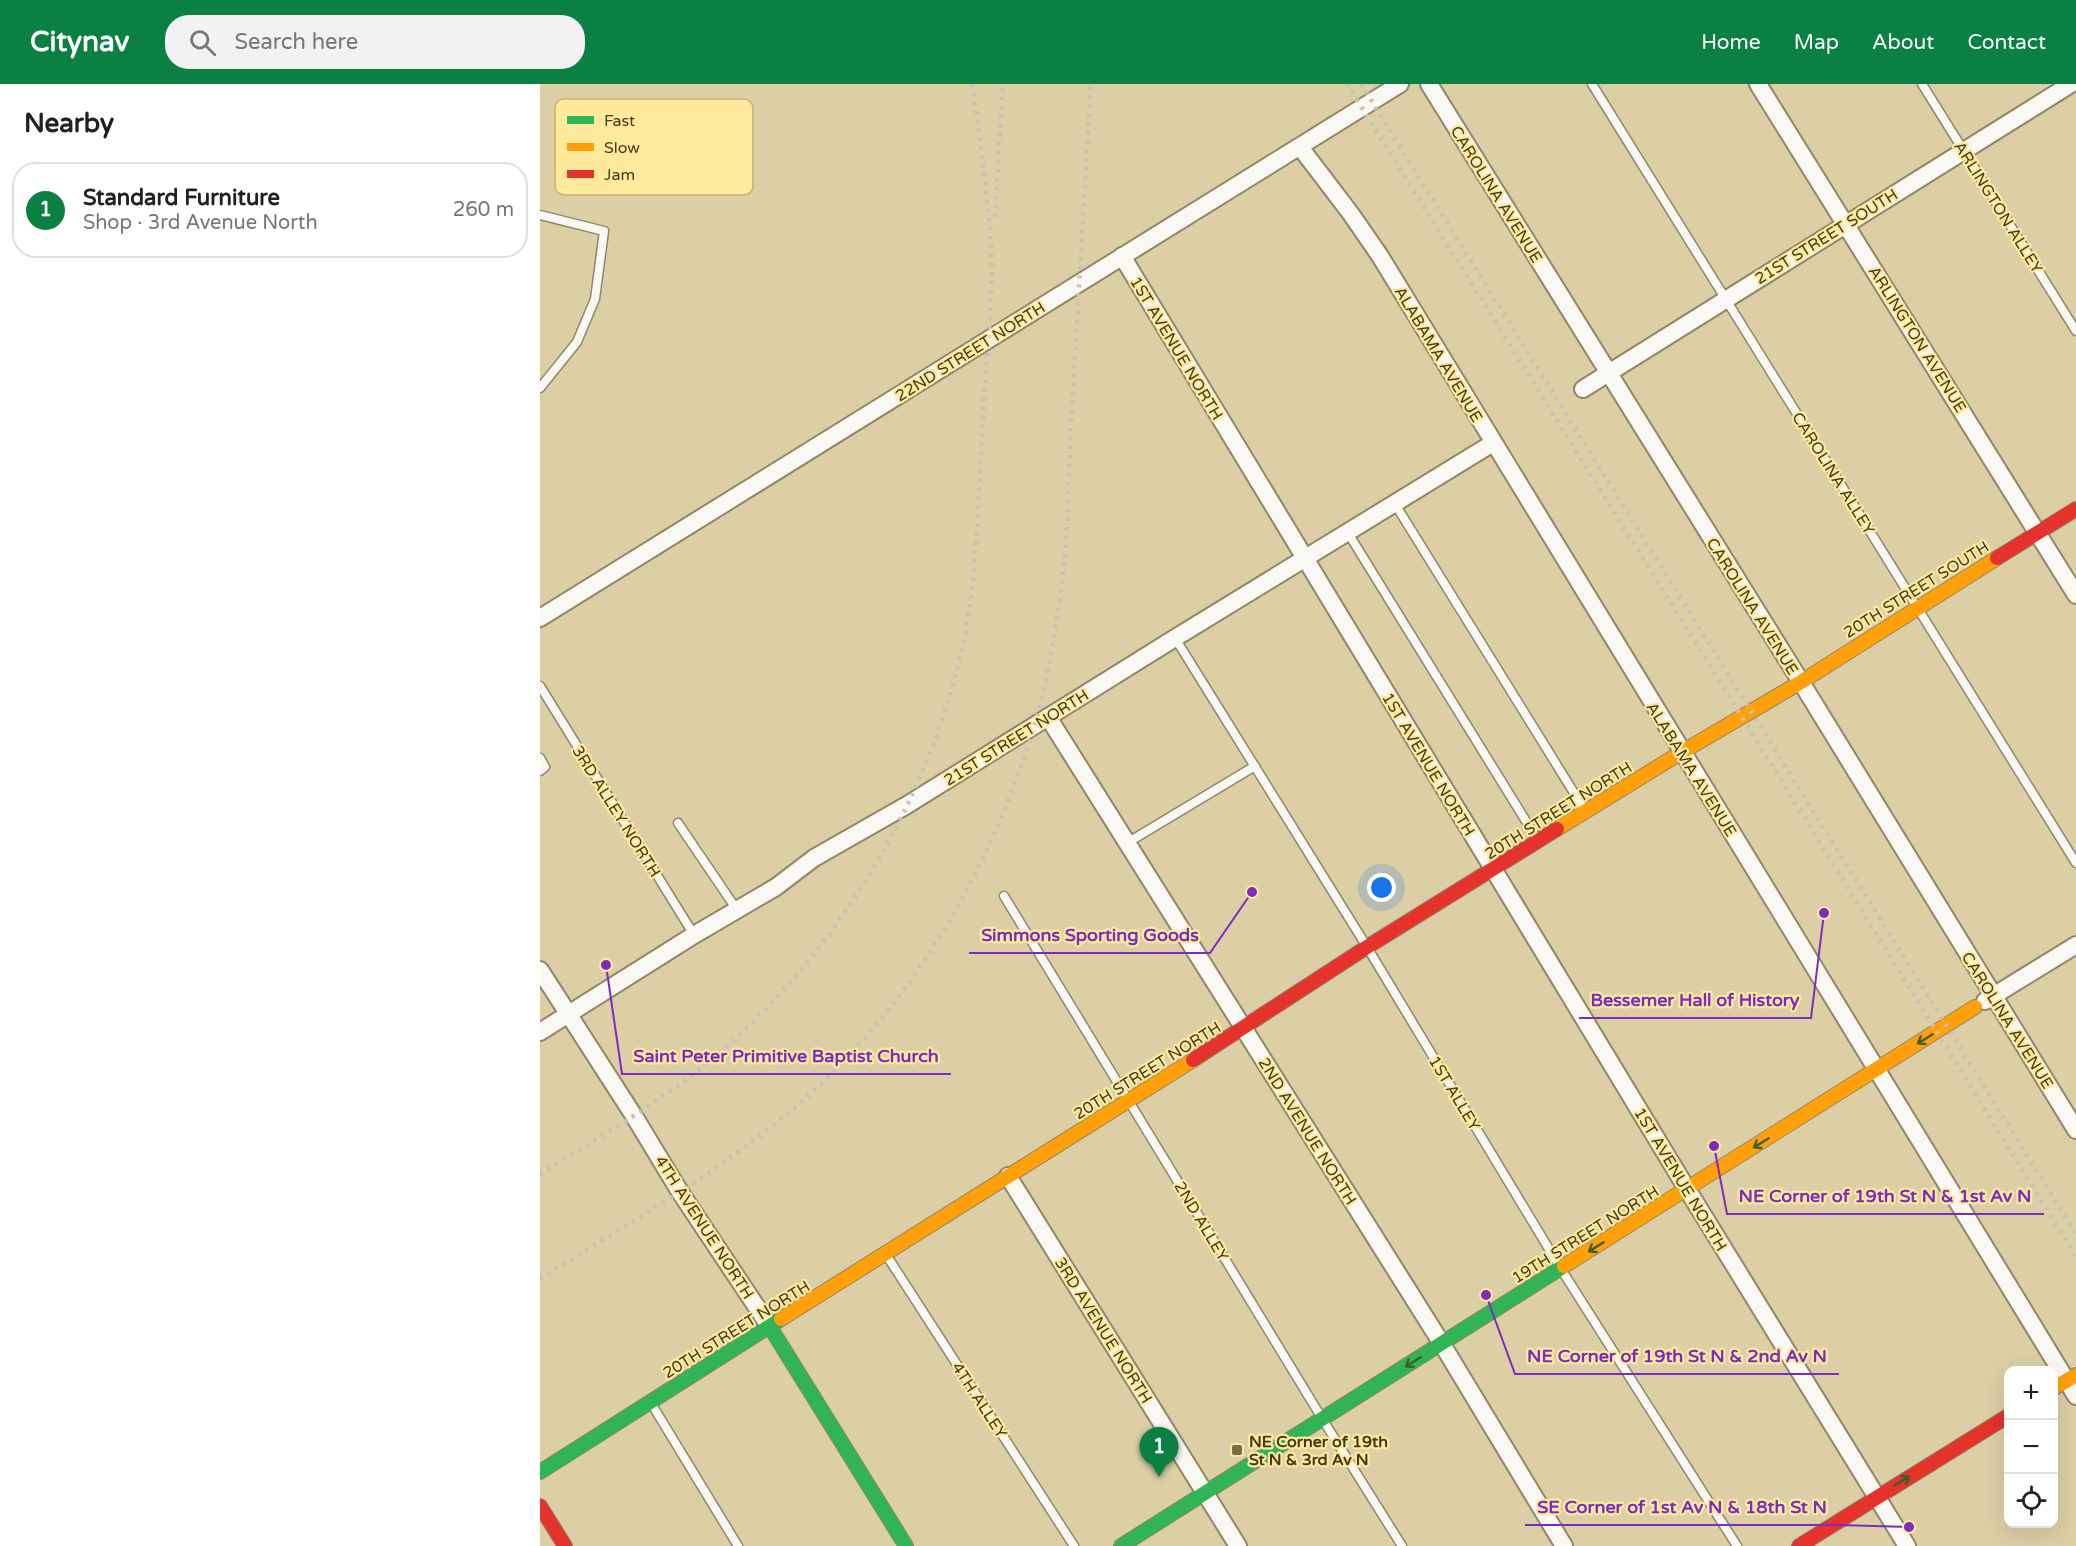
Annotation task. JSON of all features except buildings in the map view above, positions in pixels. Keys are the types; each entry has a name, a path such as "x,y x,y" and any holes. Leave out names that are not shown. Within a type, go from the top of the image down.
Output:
{"street":[{"name":"22ND STREET NORTH","path":"540,618 1400,84"},
{"name":"CAROLINA AVENUE","path":"1429,84 2076,1130"},
{"name":"ARLINGTON AVENUE","path":"1758,84 2076,595"},
{"name":"21ST STREET SOUTH","path":"1583,389 2070,84"},
{"name":"ALABAMA AVENUE","path":"1300,147 1380,256 2076,1396"},
{"name":"1ST AVENUE NORTH","path":"1122,256 1687,1190 1907,1546"},
{"name":"21ST STREET NORTH","path":"540,1032 694,935 776,887 814,858 907,805 1493,443"},
{"name":"20TH STREET SOUTH","path":"1773,698 2076,509"},
{"name":"20TH STREET NORTH","path":"540,1472 1244,1029 1367,947 1773,698"},
{"name":"2ND AVENUE NORTH","path":"1048,717 1442,1344 1564,1546"},
{"path":"1975,1007 2076,945"},
{"name":"4TH AVENUE NORTH","path":"540,970 680,1191 770,1327 906,1546"},
{"name":"19TH STREET NORTH","path":"1121,1546 1975,1007"},
{"name":"3RD AVENUE NORTH","path":"1008,1176 1238,1546"},
{"path":"1799,1546 2004,1418"},
{"path":"540,1506 565,1546"}],"lane":[{"name":"CAROLINA ALLEY","path":"1592,84 2076,863"},
{"name":"ARLINGTON ALLEY","path":"1922,84 2076,331"},
{"path":"540,215 604,231 595,299 577,342 540,388"},
{"path":"1395,504 1586,812"},
{"path":"1348,533 1539,842"},
{"name":"1ST ALLEY","path":"1175,638 1367,947 1561,1269 1737,1546"},
{"name":"3RD ALLEY NORTH","path":"540,686 694,935"},
{"path":"540,758 543,769"},
{"path":"1127,843 1255,766"},
{"path":"678,823 737,910"},
{"name":"2ND ALLEY","path":"1004,896 1402,1546"},
{"name":"4TH ALLEY","path":"885,1253 1074,1546"},
{"path":"650,1402 738,1546"}],"railway":[{"path":"540,1174 680,1084 724,1049 771,1004 814,954 854,899 888,842 918,781 943,719 961,655 972,590 992,273 988,211 972,84"},
{"path":"995,217 1003,84"},
{"path":"540,1279 651,1211 723,1163 792,1110 824,1081 856,1048 914,976 939,938 984,857 1019,772 1033,731 1049,666 1059,605 1067,530 1091,84"},
{"path":"1347,84 2076,1257"},
{"path":"1361,84 2076,1234"}],"traffic: fast":[{"path":"1121,1546 1564,1266"},
{"path":"540,1472 781,1319"},
{"path":"770,1327 906,1546"}],"traffic: slow":[{"path":"1557,829 1801,682 1997,558"},
{"path":"1564,1266 1975,1007"},
{"path":"781,1319 1193,1060"},
{"path":"2058,1386 2076,1375"}],"traffic: jam":[{"path":"1997,558 2076,509"},
{"path":"1193,1060 1367,947 1557,829"},
{"path":"1799,1546 2004,1418"},
{"path":"540,1506 565,1546"}],"place":[{"name":"Simmons Sporting Goods","path":"1252,892"},
{"name":"Bessemer Hall of History","path":"1824,913"},
{"name":"Saint Peter Primitive Baptist Church","path":"606,965"},
{"name":"NE Corner of 19th St N & 1st Av N","path":"1714,1146"},
{"name":"NE Corner of 19th St N & 2nd Av N","path":"1486,1295"},
{"name":"NE Corner of 19th St N & 3rd Av N","path":"1237,1450"},
{"name":"Standard Furniture","path":"1159,1477"},
{"name":"SE Corner of 1st Av N & 18th St N","path":"1909,1527"}]}
